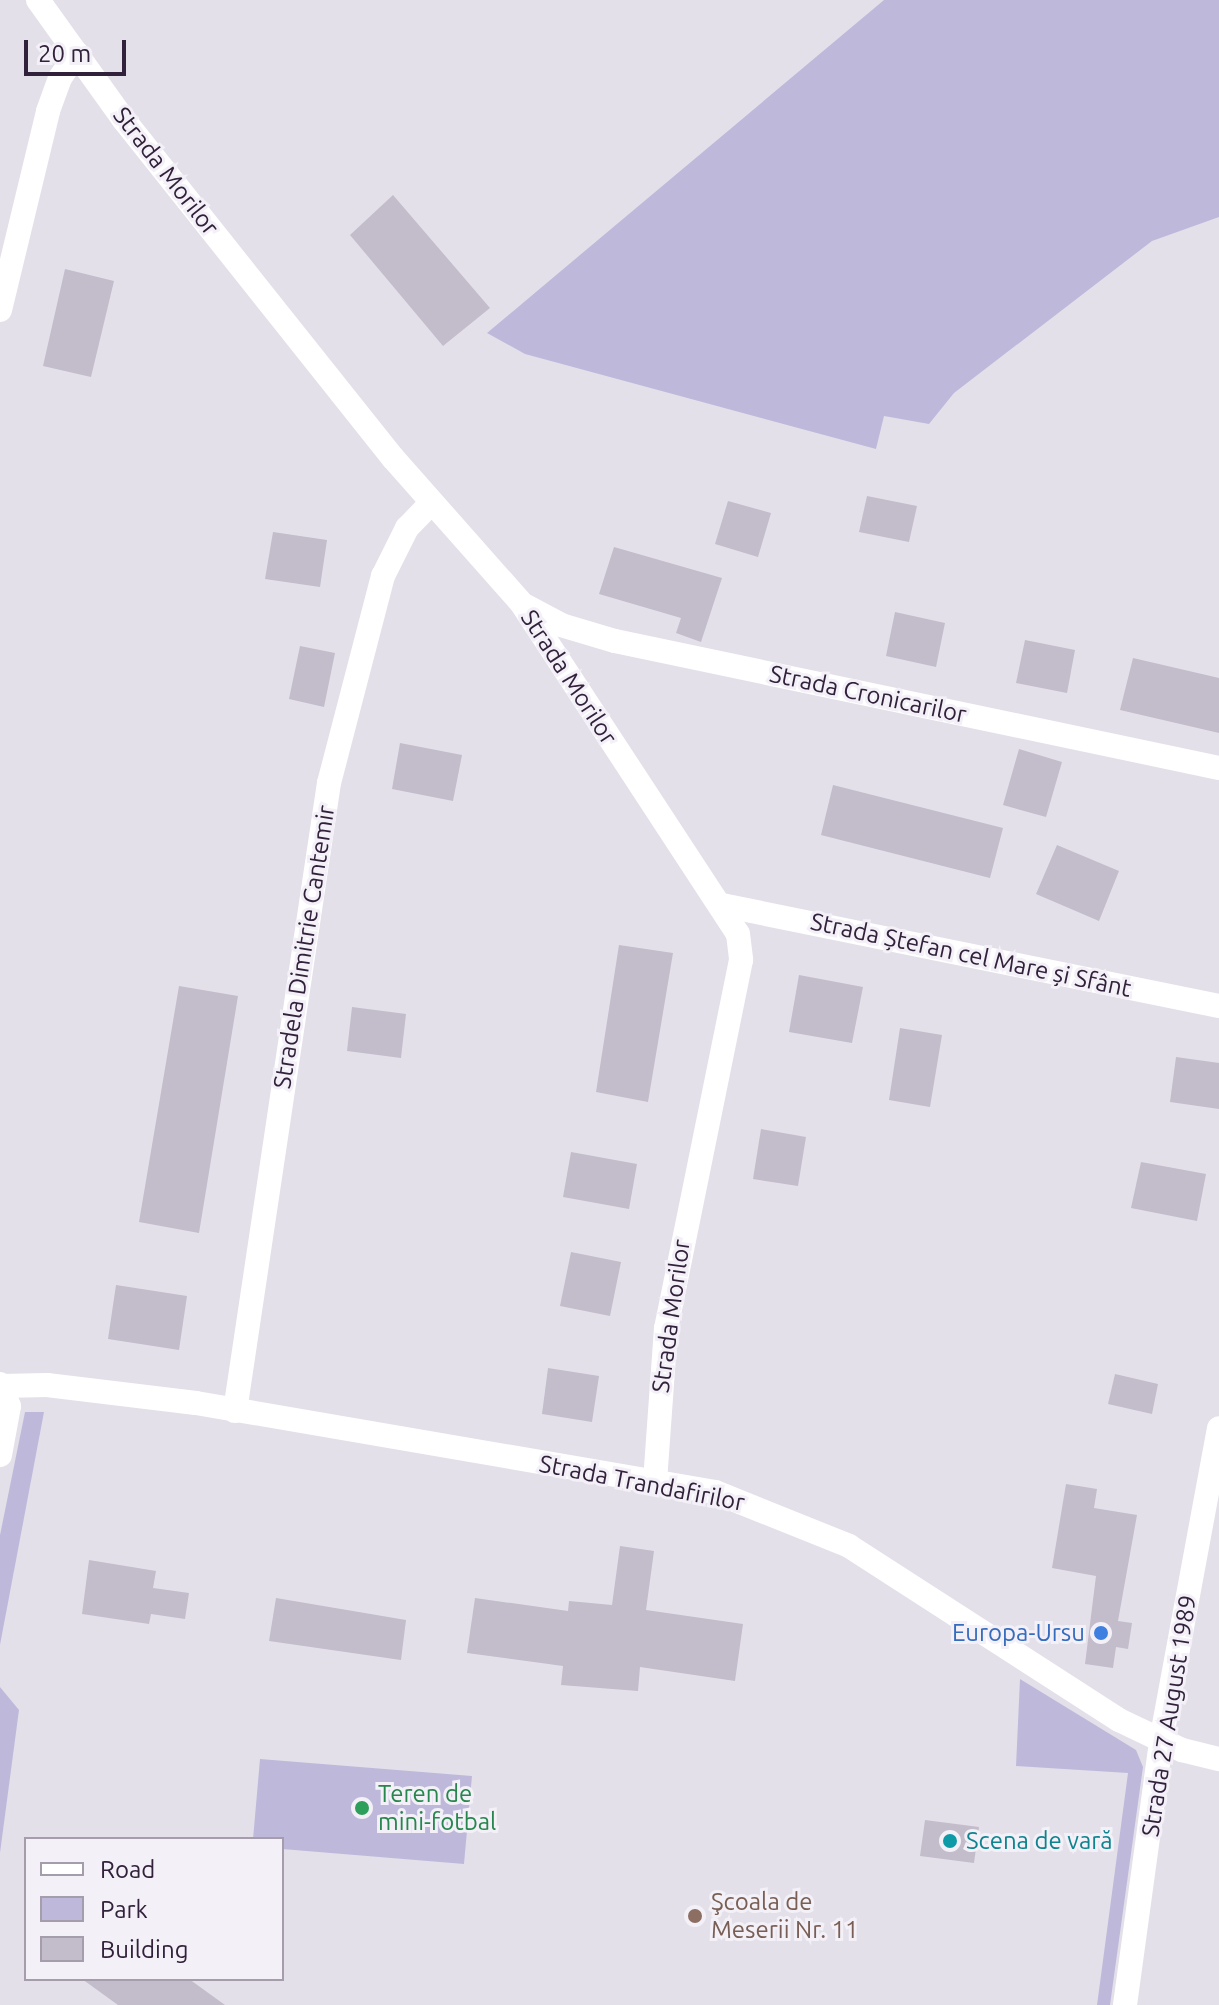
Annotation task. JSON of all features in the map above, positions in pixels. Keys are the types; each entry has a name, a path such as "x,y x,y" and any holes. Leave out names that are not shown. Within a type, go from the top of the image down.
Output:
{"street":[{"name":"Strada Morilor","path":"38,0 124,120 431,503 522,604 722,905 738,934 741,960 666,1328 655,1481"},
{"path":"0,310 48,111 60,78 77,53"},
{"name":"Stradela Dimitrie Cantemir","path":"235,1411 329,783 383,576 407,528 431,503"},
{"name":"Strada Cronicarilor","path":"522,604 561,625 615,641 1219,768"},
{"name":"Strada Ștefan cel Mare și Sfânt","path":"722,905 1219,1006"},
{"path":"0,1455 9,1406 1,1385"},
{"name":"Strada Trandafirilor","path":"1,1385 47,1385 235,1411 655,1481 755,1504 849,1546 1037,1670 1161,1741 1219,1759"},
{"name":"Strada 27 August 1989","path":"1125,2005 1161,1741 1219,1428"}],"green space":[{"path":"884,0 1219,0 1219,217 1152,241 954,393 929,424 884,416 876,449 525,354 487,333"},
{"path":"25,1412 44,1412 0,1645 0,1535"},
{"path":"1020,1679 1136,1750 1143,1767 1110,2005 1097,2005 1128,1773 1016,1766"},
{"path":"0,1687 19,1710 0,1853"},
{"name":"Teren de mini-fotbal","path":"260,1759 472,1776 464,1864 284,1849 284,1837 253,1837"}],"building":[{"path":"393,195 490,308 443,346 350,235"},
{"path":"65,269 114,281 91,377 43,366"},
{"path":"867,496 917,506 909,542 859,532"},
{"path":"728,501 771,513 758,557 715,544"},
{"path":"273,532 327,540 320,587 265,579"},
{"path":"614,547 722,578 701,642 676,633 681,618 599,594"},
{"path":"895,612 945,623 936,667 886,656"},
{"path":"1025,640 1075,650 1067,693 1016,683"},
{"path":"300,646 335,653 324,707 289,699"},
{"path":"1133,658 1219,678 1219,733 1120,710"},
{"path":"400,743 462,755 453,801 392,789"},
{"path":"1019,749 1062,762 1046,817 1003,805"},
{"path":"833,785 1003,828 990,878 821,835"},
{"path":"1057,845 1119,871 1099,921 1036,894"},
{"path":"619,945 673,953 648,1102 596,1092"},
{"path":"799,975 863,987 852,1043 789,1032"},
{"path":"179,986 238,996 199,1233 139,1222"},
{"path":"352,1007 406,1014 401,1058 347,1051"},
{"path":"900,1028 942,1035 930,1107 889,1100"},
{"path":"1176,1057 1219,1063 1219,1109 1170,1102"},
{"path":"761,1129 806,1137 798,1186 753,1179"},
{"path":"571,1152 637,1164 629,1209 563,1197"},
{"path":"1141,1162 1206,1174 1197,1221 1131,1208"},
{"path":"571,1252 621,1262 610,1316 560,1306"},
{"path":"116,1285 187,1296 179,1350 108,1339"},
{"path":"548,1368 599,1376 592,1422 542,1414"},
{"path":"1115,1374 1158,1384 1152,1414 1108,1404"},
{"path":"1066,1484 1097,1489 1094,1508 1137,1515 1118,1621 1132,1623 1128,1649 1116,1647 1113,1668 1085,1664 1096,1576 1052,1568"},
{"path":"620,1546 654,1551 646,1610 743,1624 735,1681 640,1667 638,1691 561,1685 563,1666 467,1653 475,1598 568,1611 569,1601 612,1605"},
{"path":"89,1560 156,1571 153,1588 189,1593 185,1619 151,1614 149,1624 82,1614"},
{"path":"276,1598 406,1620 401,1660 269,1641"},
{"name":"Scena de vară","path":"925,1820 979,1827 974,1863 920,1856"},
{"path":"85,1981 192,1981 225,2005 118,2005"}],"place":[{"name":"Europa-Ursu","path":"1101,1633"},
{"name":"Teren de mini-fotbal","path":"362,1808"},
{"name":"Scena de vară","path":"950,1841"},
{"name":"Şcoala de Meserii Nr. 11","path":"695,1916"}]}
